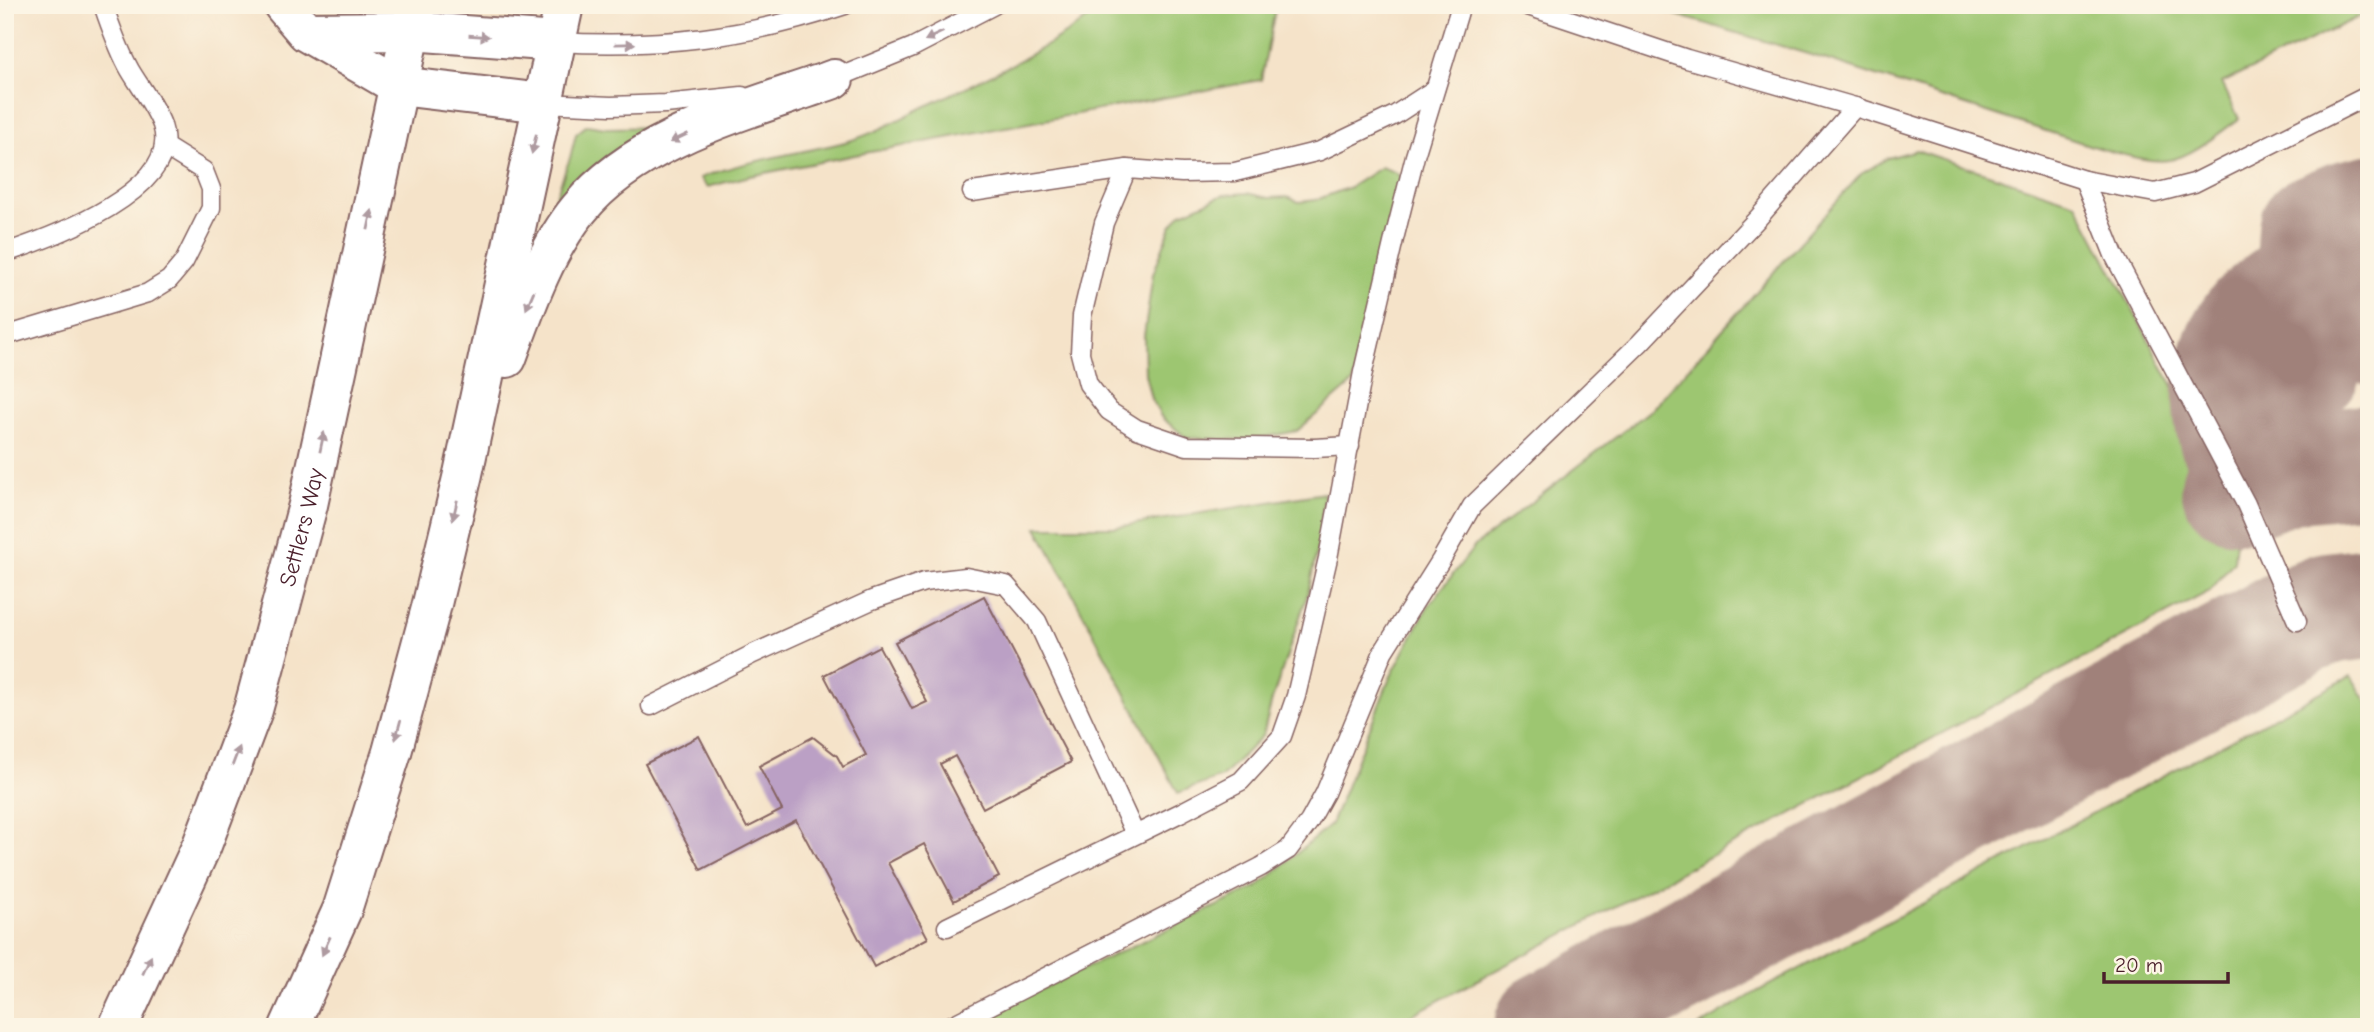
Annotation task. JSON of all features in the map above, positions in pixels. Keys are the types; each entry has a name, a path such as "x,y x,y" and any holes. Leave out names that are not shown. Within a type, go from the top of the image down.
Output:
{"main road":[{"path":"289,1027 342,910 388,765 431,608 463,474 560,23 413,18 295,19"},
{"name":"Settlers Way","path":"118,1027 202,845 253,710 308,505 413,18"},
{"path":"295,19 399,86 543,103"},
{"path":"463,474 548,257 578,209 607,181 640,157 718,120 834,79"}],"lane":[{"path":"5,253 86,221 126,198 155,170 164,146 162,126 128,67 103,5"},
{"path":"560,23 604,45 662,43 742,34 845,5"},
{"path":"543,103 611,106 665,104 772,92 834,79 913,47 995,5"},
{"path":"947,927 1241,781 1282,736 1296,696 1328,558 1363,372 1394,239 1461,5"},
{"path":"1525,5 1687,59 1856,107 2084,180 2155,193 2194,183 2369,95"},
{"path":"972,192 1127,169 1182,173 1235,172 1320,151 1395,116 1435,89"},
{"path":"948,1027 1261,867 1288,850 1309,822 1325,793 1383,652 1472,506 1650,333 1759,217 1856,107"},
{"path":"5,336 148,293 169,280 184,262 211,208 211,189 204,171 164,146"},
{"path":"1127,169 1104,223 1082,316 1080,354 1087,384 1109,411 1137,429 1187,446 1350,446"},
{"path":"2084,180 2115,255 2246,504 2297,621"},
{"path":"651,706 753,653 872,600 924,582 966,577 1006,585 1037,621 1135,834"}],"green space":[{"path":"1106,5 1276,5 1261,80 865,153 707,187 700,178 735,166 867,135 1020,60 1064,35"},
{"path":"1643,5 2369,5 2369,12 2222,83 2239,119 2187,154 2162,161 2132,157 2095,147 1821,58"},
{"path":"587,125 606,128 662,127 551,223 555,198 576,134"},
{"path":"1916,150 2076,203 2235,503 2237,530 2234,561 2210,591 1389,1027 969,1027 1008,1005 1259,886 1331,824 1390,678 1427,608 1475,546 1652,409 1861,174 1888,158"},
{"path":"1381,167 1397,173 1403,183 1353,383 1297,431 1249,440 1187,438 1162,418 1151,399 1145,374 1144,336 1153,274 1171,226 1181,213 1223,195 1247,193 1268,198 1287,197 1299,202 1316,200 1350,187"},
{"path":"1324,493 1319,541 1308,593 1263,735 1222,777 1178,793 1037,527 1116,527"},
{"path":"2351,676 2369,705 2369,1027 1698,1027 1758,991"}],"building":[{"path":"984,596 1071,762 983,808 955,756 940,764 999,877 954,901 924,844 888,863 928,938 874,967 796,820 701,870 645,764 699,736 747,828 782,810 759,766 813,737 837,756 843,767 866,755 824,675 879,646 912,709 927,702 895,642"}],"taxiway":[{"path":"2306,364 2314,230 2347,216 2369,211"},
{"path":"2257,478 2237,444 2229,405 2233,366 2240,347 2254,324 2295,290 2369,328"},
{"path":"2237,487 2288,468 2369,460"},
{"path":"1550,1027 2297,621 2328,608 2369,603"}]}
